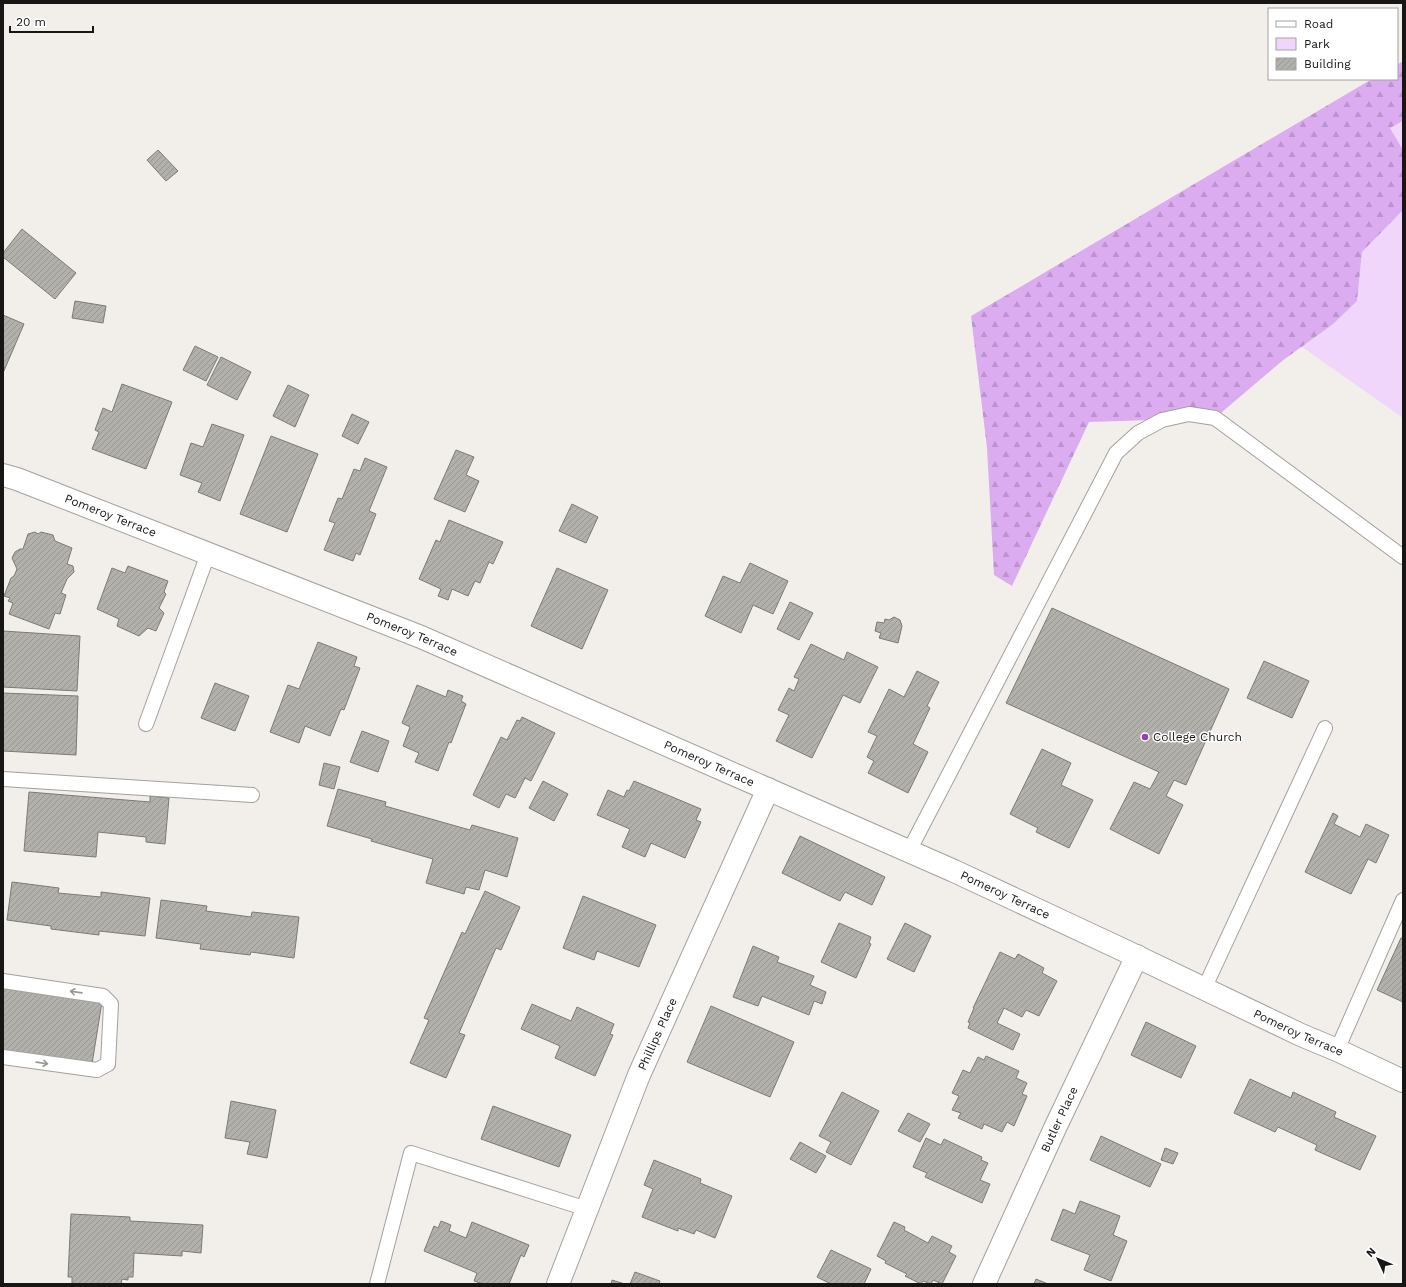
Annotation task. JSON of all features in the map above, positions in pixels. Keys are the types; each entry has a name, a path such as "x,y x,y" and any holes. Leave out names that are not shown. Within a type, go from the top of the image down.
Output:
{"street":[{"name":"Pomeroy Terrace","path":"3,475 17,479 420,637 909,851 1137,956 1301,1035 1403,1081"},
{"name":"Phillips Place","path":"558,1284 639,1075 768,789"},
{"name":"Butler Place","path":"984,1284 1055,1128 1137,956"}],"lane":[{"path":"909,851 1116,453 1138,433 1162,420 1189,414 1215,418 1403,558"},
{"path":"146,724 208,554"},
{"path":"1204,989 1326,728"},
{"path":"3,778 252,795"},
{"path":"1337,1050 1403,900"},
{"path":"3,981 103,996 111,1004 108,1064 97,1070 3,1057"},
{"path":"377,1284 411,1153 587,1209"}],"green space":[{"path":"1403,61 1403,121 1390,128 1403,150 1403,210 1362,252 1357,301 1333,324 1282,361 1215,418 1089,422 1012,586 994,575 987,448 971,316 1370,80 1398,80 1398,64"},
{"path":"1403,121 1403,150 1390,128"},
{"path":"1403,210 1403,418 1295,342 1357,301 1362,252"}],"building":[{"path":"158,150 178,171 166,181 147,160"},
{"path":"22,229 76,273 55,299 3,257 3,253"},
{"path":"75,301 106,306 103,323 72,318"},
{"path":"3,315 24,324 3,373"},
{"path":"195,346 218,357 206,381 183,370"},
{"path":"221,357 251,372 237,400 207,385"},
{"path":"122,384 172,402 146,469 92,449 99,432 95,430 103,408 112,412"},
{"path":"288,385 309,395 295,427 273,416"},
{"path":"352,414 369,422 358,444 342,436"},
{"path":"212,424 244,435 220,501 198,492 202,483 180,475 191,443 203,447"},
{"path":"271,436 318,454 287,532 240,514"},
{"path":"456,450 474,457 466,475 479,481 465,512 434,499"},
{"path":"365,458 387,467 369,511 376,514 360,555 356,553 353,561 324,550 335,523 329,521 338,498 342,499 354,469 360,471"},
{"path":"572,504 598,517 586,543 559,531"},
{"path":"449,520 503,542 493,564 489,562 480,583 475,581 468,596 452,589 448,600 438,596 441,589 419,579 436,540 440,542"},
{"path":"35,532 38,534 41,532 53,535 55,541 72,548 67,564 73,566 74,572 67,579 61,593 66,595 60,614 55,613 49,629 9,614 13,603 8,601 10,598 4,596 11,578 14,576 17,569 12,558 15,552 23,549 28,534"},
{"path":"750,563 788,581 773,614 753,605 741,633 705,616 723,576 740,583"},
{"path":"128,566 168,581 164,592 166,594 159,608 164,613 156,631 148,628 139,636 117,626 119,619 97,609 112,568 125,573"},
{"path":"557,568 608,590 582,649 531,626"},
{"path":"790,602 813,613 799,640 777,629"},
{"name":"College Church","path":"1052,608 1229,689 1186,785 1174,780 1166,796 1183,805 1159,854 1110,829 1134,782 1150,789 1159,772 1006,703"},
{"path":"894,617 900,620 902,626 898,643 879,638 881,633 875,631 877,622 884,623 885,619 889,620"},
{"path":"3,631 80,636 77,691 3,687"},
{"path":"318,642 357,657 354,666 360,668 344,710 341,709 330,736 305,726 299,743 270,732 288,685 299,689"},
{"path":"811,644 844,660 847,652 878,667 860,703 843,695 812,758 776,741 789,715 778,710 789,688 794,691 799,679 794,677"},
{"path":"1264,661 1309,681 1292,718 1247,698"},
{"path":"917,671 939,682 927,706 930,708 913,744 928,752 908,793 868,773 874,761 867,757 877,736 868,732 889,689 904,697"},
{"path":"215,683 249,696 235,731 201,718"},
{"path":"417,685 446,697 448,690 463,696 461,701 466,704 438,771 415,762 419,753 403,746 410,727 402,723"},
{"path":"3,693 78,696 76,755 3,751"},
{"path":"522,717 555,733 531,781 525,778 515,798 506,794 499,808 473,795 501,737 507,740 517,720 520,721"},
{"path":"362,731 389,741 378,772 350,762"},
{"path":"1042,749 1071,763 1061,785 1093,800 1069,848 1036,832 1038,828 1010,814"},
{"path":"324,763 340,767 334,789 319,785"},
{"path":"543,781 568,794 554,821 529,808"},
{"path":"634,781 701,809 696,820 701,822 685,858 651,843 645,857 622,847 630,829 597,815 608,790 624,797"},
{"path":"338,789 386,802 385,806 470,830 472,825 518,838 507,877 485,870 479,890 466,887 464,894 426,883 433,859 371,841 372,839 327,826"},
{"path":"29,792 150,802 150,796 169,798 165,844 146,842 146,837 98,832 96,857 24,851"},
{"path":"1333,813 1338,816 1334,824 1360,837 1366,824 1389,835 1376,863 1368,859 1351,894 1305,872"},
{"path":"800,836 885,877 872,905 845,892 840,901 782,873"},
{"path":"12,882 59,888 58,893 101,897 101,892 150,898 145,936 99,931 99,935 51,929 51,926 7,920"},
{"path":"485,891 520,907 501,950 496,948 459,1033 465,1035 446,1078 410,1063 429,1020 424,1018 462,932 465,934"},
{"path":"583,896 656,925 639,967 597,951 594,960 563,948"},
{"path":"161,900 207,906 206,911 251,917 252,912 299,917 294,958 251,952 250,955 200,949 201,944 156,938"},
{"path":"839,923 871,937 869,943 871,944 856,978 821,962"},
{"path":"905,923 931,936 914,972 887,959"},
{"path":"1401,938 1403,938 1403,1002 1377,990"},
{"path":"753,946 779,957 777,962 814,976 810,985 826,992 822,1004 814,1001 809,1015 762,996 758,1006 733,997"},
{"path":"1000,952 1015,959 1018,954 1044,968 1042,973 1057,981 1039,1016 1026,1010 1022,1017 1004,1008 997,1023 1020,1034 1013,1050 968,1028 970,1023 968,1022 973,1008"},
{"path":"3,986 102,1002 92,1064 3,1050"},
{"path":"532,1004 571,1021 577,1007 614,1024 610,1034 613,1035 595,1076 555,1058 560,1046 521,1029"},
{"path":"711,1006 794,1042 770,1097 687,1062"},
{"path":"1146,1022 1196,1046 1181,1078 1131,1055"},
{"path":"986,1056 1019,1071 1016,1078 1027,1083 1022,1094 1027,1096 1014,1126 1007,1122 1002,1132 984,1124 982,1129 958,1118 961,1113 952,1110 959,1096 952,1093 963,1070 970,1073 978,1057 984,1060"},
{"path":"1250,1079 1291,1098 1293,1092 1336,1112 1334,1117 1376,1136 1360,1170 1315,1150 1317,1145 1278,1127 1275,1132 1234,1113"},
{"path":"842,1092 879,1111 851,1165 826,1152 831,1142 819,1136"},
{"path":"231,1101 276,1110 267,1158 247,1154 250,1142 225,1138"},
{"path":"493,1106 571,1135 559,1167 481,1139"},
{"path":"908,1113 930,1124 920,1142 898,1131"},
{"path":"1101,1136 1161,1164 1150,1187 1090,1160"},
{"path":"926,1138 941,1145 944,1139 982,1157 981,1160 988,1163 980,1180 990,1184 982,1203 925,1177 927,1173 913,1167"},
{"path":"800,1142 826,1156 816,1173 790,1159"},
{"path":"1165,1148 1178,1153 1173,1164 1161,1160"},
{"path":"654,1160 701,1179 700,1183 732,1196 715,1238 696,1230 694,1234 678,1228 678,1231 642,1217 653,1189 644,1185"},
{"path":"1080,1201 1120,1216 1113,1235 1127,1241 1111,1281 1084,1270 1090,1255 1051,1240 1063,1209 1075,1214"},
{"path":"71,1214 130,1217 130,1221 203,1225 201,1253 182,1251 182,1256 134,1253 133,1277 128,1277 128,1280 122,1279 121,1284 72,1284 72,1277 68,1277"},
{"path":"441,1221 451,1225 449,1231 466,1238 472,1222 529,1245 524,1257 521,1255 509,1284 483,1284 474,1281 477,1273 424,1251 434,1226 438,1228"},
{"path":"894,1222 905,1227 904,1230 928,1243 932,1236 952,1246 949,1252 956,1256 942,1284 933,1280 931,1284 923,1281 921,1284 905,1276 907,1274 885,1263 886,1261 877,1256"},
{"path":"831,1250 871,1269 864,1284 831,1284 817,1277"},
{"path":"635,1272 660,1281 659,1284 630,1284"},
{"path":"1036,1279 1048,1284 1034,1284"},
{"path":"612,1280 625,1284 611,1284"}],"place":[{"name":"College Church","path":"1145,737"}]}
